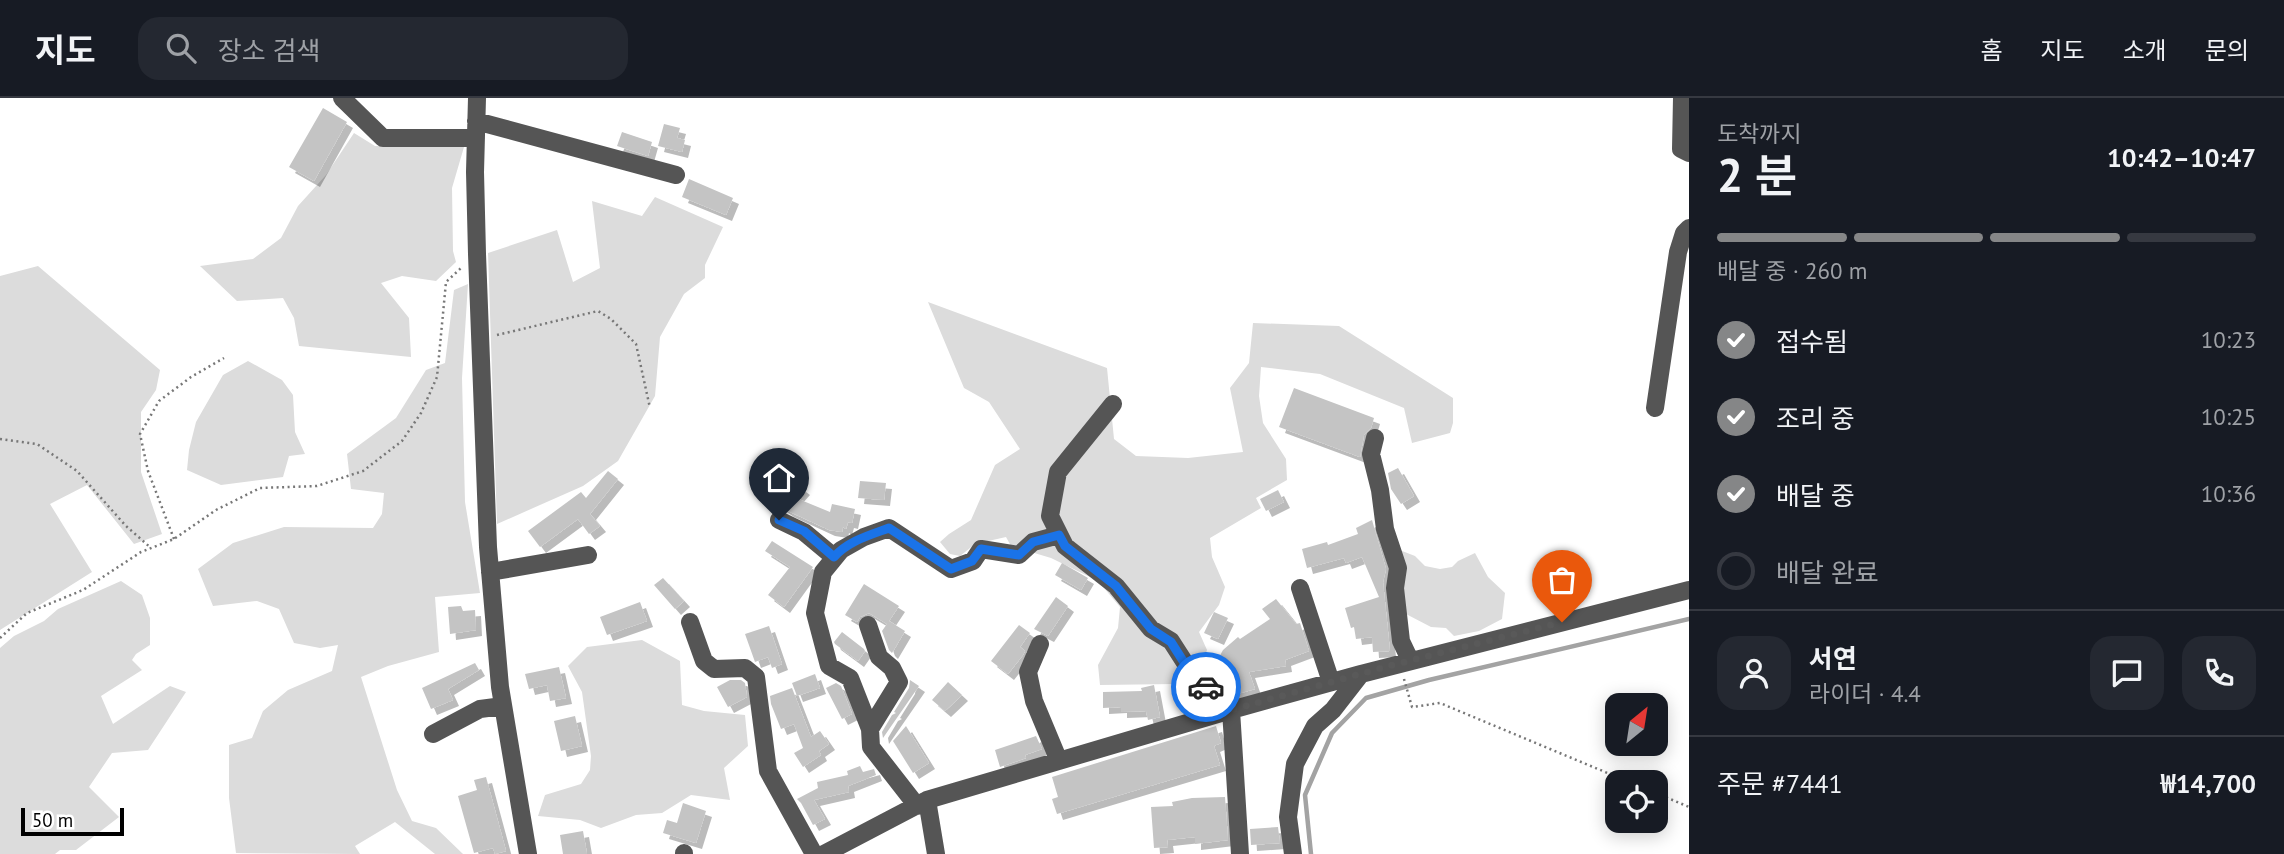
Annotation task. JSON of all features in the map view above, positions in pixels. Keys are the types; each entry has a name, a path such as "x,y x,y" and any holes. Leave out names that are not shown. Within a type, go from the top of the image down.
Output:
{"street":[{"path":"342,98 383,138 476,130 676,176"},
{"path":"477,98 477,254 490,572 503,706 528,854"},
{"path":"1682,98 1681,149 1689,153"},
{"path":"1655,408 1678,252 1684,233 1689,229"},
{"path":"1113,404 1058,472 1050,516 1065,546 1116,586 1151,629 1171,642 1198,683 1220,695 1231,710 1240,854"},
{"path":"1375,438 1371,454 1380,490 1385,529 1398,568 1395,588 1401,640 1410,660"},
{"path":"779,520 804,531 834,557"},
{"path":"936,854 922,803 871,747 870,729 850,678 829,666 816,613 823,572 841,550 864,537 889,528 951,569 972,561 981,549 1019,555 1033,542 1059,535"},
{"path":"490,572 587,555"},
{"path":"1300,588 1331,682"},
{"path":"824,854 922,803 1059,761 1410,660 1689,590"},
{"path":"690,622 704,661 714,669 745,668 756,677 768,771 814,854"},
{"path":"868,625 879,657 892,668 899,682 870,729"},
{"path":"1040,644 1028,672 1034,701 1059,761"},
{"path":"1293,854 1288,817 1294,764 1315,726 1333,710 1361,674"},
{"path":"433,734 480,709 503,706"}],"path":[{"path":"0,638 27,613 83,590 141,552 174,539 216,510 260,488 317,486 363,471 402,441 421,413 437,377 446,282 477,254"},
{"path":"480,339 598,311 611,319 636,344 650,408"},
{"path":"174,539 148,471 140,434 159,401 191,377 224,358"},
{"path":"0,439 37,444 77,471 126,526 151,548"},
{"path":"1404,680 1412,707 1440,703 1605,772"},
{"path":"1668,798 1689,807"}],"shaded area":[{"path":"354,133 375,146 464,147 452,188 453,251 456,262 436,281 402,276 381,283 409,318 411,357 299,346 294,318 283,298 237,301 200,266 253,259 281,238 298,206 326,175"},
{"path":"655,197 723,227 705,265 705,278 684,294 660,337 655,396 618,461 583,486 497,524 488,253 557,230 573,282 600,268 592,201 642,216"},
{"path":"38,266 160,370 156,390 141,412 141,472 162,534 134,544 87,485 50,504 92,572 0,630 0,276"},
{"path":"468,284 462,378 465,502 480,593 435,597 439,652 388,666 361,677 397,790 412,821 436,828 463,854 435,854 395,822 355,846 360,854 236,853 229,798 229,745 252,738 263,711 288,690 332,671 338,645 320,648 294,643 279,609 257,601 213,606 198,569 233,543 284,527 373,528 382,514 384,493 351,489 347,454 396,418 426,370 445,363 454,290"},
{"path":"928,302 1107,368 1114,439 1136,456 1188,458 1243,452 1230,388 1249,363 1253,323 1339,326 1453,398 1453,423 1450,433 1412,443 1404,408 1320,374 1261,367 1259,396 1263,423 1286,459 1287,480 1256,498 1261,508 1210,538 1212,557 1225,587 1219,605 1199,632 1207,650 1198,674 1181,672 1175,684 1100,685 1098,665 1118,628 1120,607 1099,582 1051,558 1011,546 1006,537 975,544 960,556 950,554 940,542 971,520 995,465 1020,449 989,402 964,388"},
{"path":"248,361 282,380 293,395 295,432 305,454 289,456 283,477 221,485 187,470 189,450 196,422 223,375"},
{"path":"1397,549 1415,556 1425,566 1440,569 1452,567 1475,553 1488,577 1505,593 1502,619 1479,631 1454,636 1446,628 1431,627 1406,614"},
{"path":"121,581 142,595 150,618 150,645 132,660 142,670 101,696 113,724 170,686 186,692 148,750 112,753 89,787 119,817 76,850 60,850 55,854 0,854 0,648 14,636 44,621 58,609"},
{"path":"642,640 680,661 682,705 704,711 745,715 748,746 724,768 730,800 691,795 662,813 636,815 601,828 580,820 538,816 545,795 581,784 590,770 591,756 582,692 568,666 587,647"}],"building":[{"path":"323,108 347,122 314,181 289,167"},
{"path":"664,124 680,128 677,138 685,140 682,152 658,146"},
{"path":"622,132 652,142 648,156 617,146"},
{"path":"689,179 733,198 726,215 682,197"},
{"path":"1294,388 1374,418 1371,428 1364,435 1360,457 1279,427"},
{"path":"1398,468 1414,496 1401,504 1391,489 1388,473"},
{"path":"608,471 618,479 590,514 600,526 589,534 578,519 540,547 528,531 581,492 586,498"},
{"path":"792,480 804,489 796,498 830,512 832,504 855,509 852,523 848,522 842,532 829,530 775,502"},
{"path":"860,481 886,483 884,500 858,498"},
{"path":"1278,490 1284,502 1266,511 1260,499"},
{"path":"1372,520 1386,569 1383,582 1390,651 1373,652 1372,637 1356,639 1354,627 1351,628 1345,608 1379,597 1362,557 1346,563 1344,558 1307,568 1302,549 1327,542 1328,545 1358,534 1356,528"},
{"path":"772,541 813,567 784,607 768,595 790,567 765,551"},
{"path":"1062,563 1088,578 1081,590 1055,575"},
{"path":"663,578 684,601 675,609 654,585"},
{"path":"864,584 899,606 887,624 869,613 860,617 857,622 845,615"},
{"path":"1056,597 1068,606 1048,636 1034,629"},
{"path":"1276,599 1296,624 1300,623 1309,651 1285,660 1286,666 1249,672 1255,689 1234,695 1226,669 1219,682 1210,676 1212,670 1223,650 1238,637 1240,639 1270,619 1262,609"},
{"path":"640,602 647,621 607,635 600,617"},
{"path":"461,606 463,611 475,610 476,630 450,634 448,607"},
{"path":"1214,612 1228,618 1218,639 1204,633"},
{"path":"889,621 905,631 892,653 882,631"},
{"path":"1019,625 1030,633 1020,647 1025,651 1023,655 1008,674 991,661"},
{"path":"769,626 782,664 772,668 768,657 755,662 745,634"},
{"path":"842,632 864,649 858,661 835,644"},
{"path":"475,663 479,670 448,689 453,700 431,709 422,688"},
{"path":"559,667 566,698 550,701 547,685 529,689 525,674"},
{"path":"815,674 820,688 797,696 792,683"},
{"path":"730,680 741,680 745,683 747,697 728,707 717,687"},
{"path":"910,680 919,686 883,738 882,732 896,713 894,712 909,688"},
{"path":"948,682 962,695 945,711 932,700"},
{"path":"836,683 841,686 852,714 842,719 826,688"},
{"path":"1154,685 1160,717 1148,720 1146,711 1121,712 1121,707 1103,708 1103,692 1142,691 1141,688"},
{"path":"792,688 811,737 820,731 829,744 819,751 821,755 803,767 794,753 803,748 794,724 781,729 771,704 770,696"},
{"path":"575,716 582,746 561,751 554,721"},
{"path":"906,726 929,763 913,773 893,741"},
{"path":"1216,726 1221,743 1214,746 1220,765 1057,814 1052,799 1058,797 1052,777"},
{"path":"1036,736 1042,749 1000,767 995,750"},
{"path":"860,766 863,772 874,769 876,775 848,786 849,792 814,800 825,819 813,825 797,799 818,788 817,782 848,775 847,771"},
{"path":"486,777 506,851 495,854 493,848 474,853 458,796 477,790 474,780"},
{"path":"1225,797 1228,840 1195,844 1195,837 1167,840 1168,847 1154,848 1151,807 1173,806 1172,802 1192,798"},
{"path":"683,803 706,811 696,843 663,833 667,820 677,823"},
{"path":"1278,827 1280,843 1251,845 1250,829"},
{"path":"583,831 587,854 563,854 560,835"}],"waterway":[{"path":"1311,854 1305,795 1332,733 1366,698 1429,680 1689,619"}],"way so far":[{"path":"1206,687 1220,695 1231,710 1562,622"}],"route":[{"path":"779,520 804,531 834,557 864,537 889,528 951,569 972,561 981,549 1019,555 1033,542 1059,535 1065,546 1116,586 1151,629 1171,642 1198,683 1206,687"}]}
